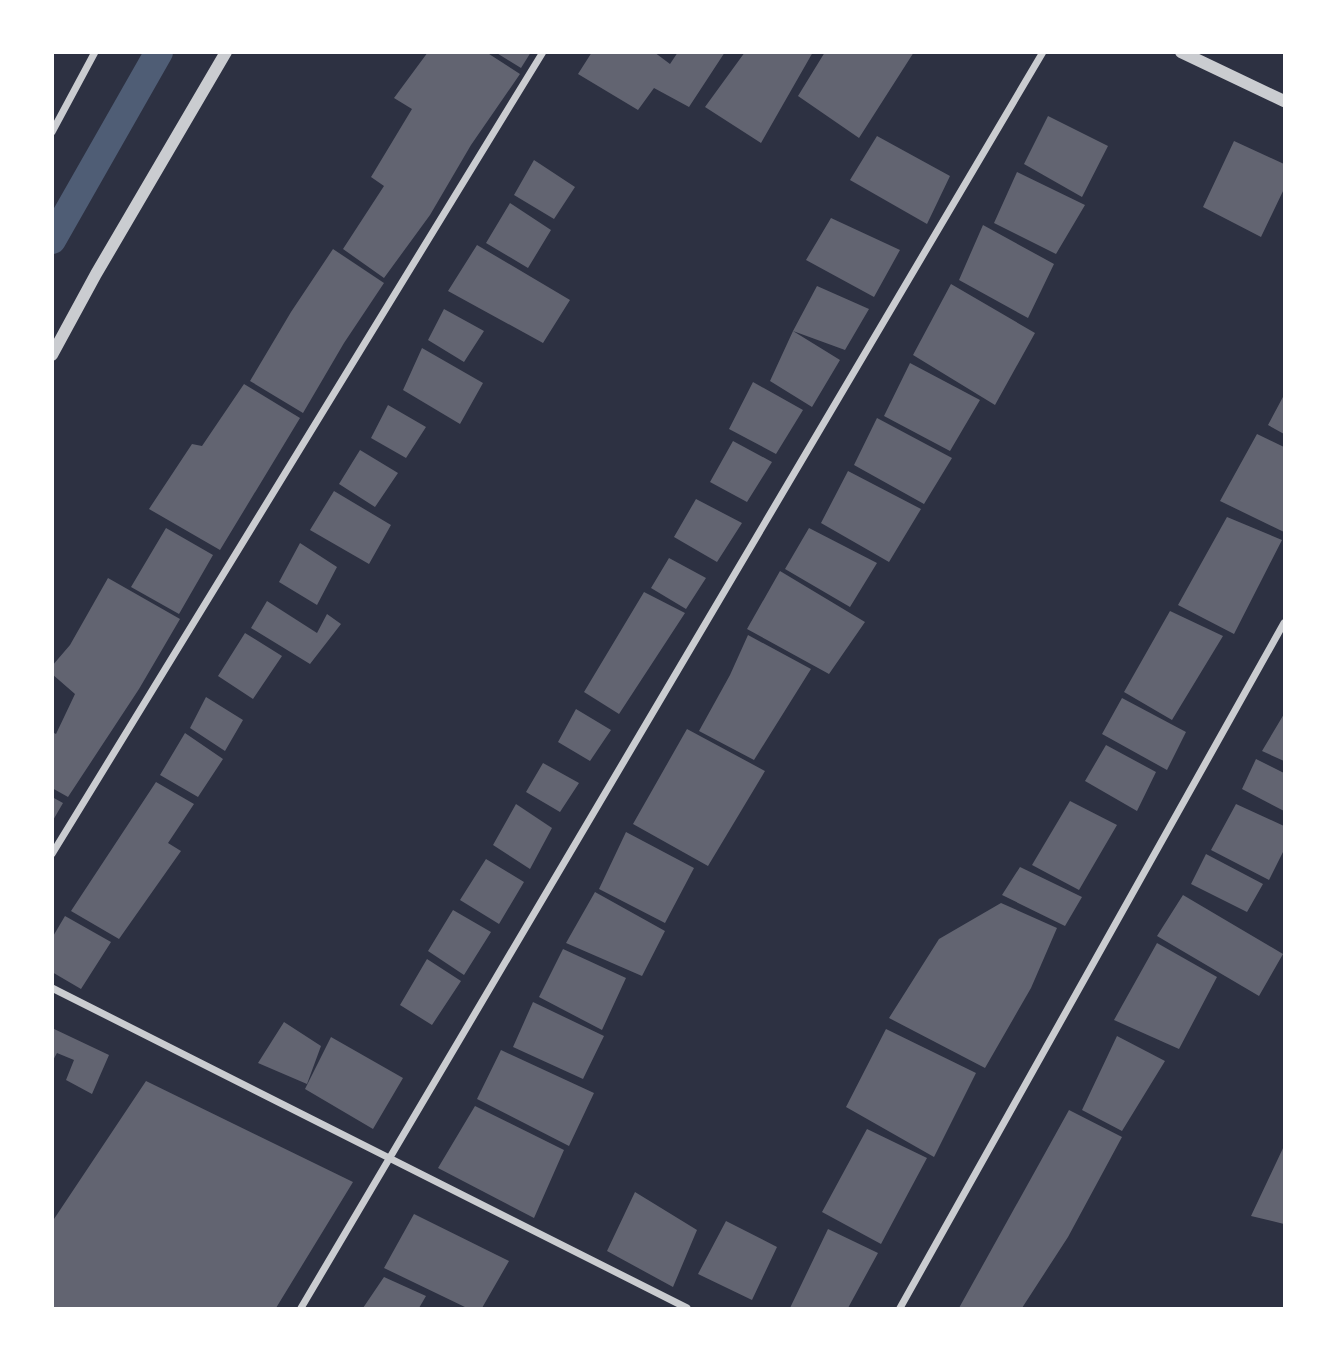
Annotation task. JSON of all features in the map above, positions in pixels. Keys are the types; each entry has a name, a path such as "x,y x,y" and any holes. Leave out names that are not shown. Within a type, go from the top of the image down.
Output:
{"street":[{"path":"52,132 94,52"},
{"path":"52,355 96,274 226,52"},
{"path":"52,854 543,52"},
{"path":"301,1308 1043,52"},
{"path":"1181,52 1284,101"},
{"path":"900,1308 1284,623"},
{"path":"52,988 687,1308"}],"building":[{"path":"428,52 486,52 520,74 471,145 430,215 384,278 343,249 384,186 371,177 412,109 394,98"},
{"path":"495,52 531,52 521,68"},
{"path":"592,52 654,52 670,64 678,52 725,52 689,107 654,88 638,110 578,74"},
{"path":"745,52 813,52 761,143 705,107"},
{"path":"825,52 914,52 859,138 798,96"},
{"path":"1048,116 1108,146 1082,197 1024,164"},
{"path":"877,136 950,176 927,224 850,180"},
{"path":"1234,141 1284,164 1284,189 1261,237 1203,207"},
{"path":"534,160 575,187 554,219 514,195"},
{"path":"1017,172 1085,205 1056,254 994,223"},
{"path":"510,203 551,230 528,268 486,243"},
{"path":"831,218 900,250 874,297 806,260"},
{"path":"983,225 1054,264 1028,318 959,280"},
{"path":"477,245 570,300 543,343 448,291"},
{"path":"333,249 384,283 344,343 303,413 250,381"},
{"path":"951,284 1035,333 995,405 913,355"},
{"path":"817,286 869,309 845,350 793,331"},
{"path":"444,309 484,331 464,362 428,340"},
{"path":"793,331 840,360 812,407 770,381"},
{"path":"422,348 483,383 460,424 403,390"},
{"path":"910,363 980,400 950,451 884,416"},
{"path":"753,382 803,410 776,454 729,429"},
{"path":"244,384 300,418 220,550 149,509 192,444 202,446"},
{"path":"1284,395 1284,434 1268,425"},
{"path":"388,405 426,427 406,458 371,438"},
{"path":"877,418 952,458 924,504 854,465"},
{"path":"1257,434 1284,447 1284,532 1220,501"},
{"path":"733,441 772,462 747,502 710,482"},
{"path":"360,450 398,473 375,507 339,484"},
{"path":"848,471 921,509 889,562 821,523"},
{"path":"334,491 391,525 369,564 310,530"},
{"path":"696,499 742,523 717,562 674,537"},
{"path":"1227,517 1282,540 1234,634 1178,605"},
{"path":"166,528 213,555 179,614 131,587"},
{"path":"809,528 877,563 850,607 785,569"},
{"path":"300,543 337,567 317,605 279,582"},
{"path":"669,558 706,578 686,609 651,588"},
{"path":"780,571 865,622 829,674 747,629"},
{"path":"108,578 180,619 139,689 68,797 52,788 52,732 56,734 75,694 52,674 52,666 70,645"},
{"path":"644,592 685,613 619,714 584,692"},
{"path":"267,601 317,633 327,614 341,624 310,664 251,628"},
{"path":"1170,611 1223,636 1172,720 1124,692"},
{"path":"245,633 282,656 253,699 218,676"},
{"path":"748,635 811,669 754,760 699,731 730,675"},
{"path":"206,697 243,720 225,751 190,728"},
{"path":"1122,698 1186,732 1167,770 1102,734"},
{"path":"576,709 611,730 590,761 558,742"},
{"path":"1284,714 1284,761 1262,751"},
{"path":"687,729 765,771 708,866 633,824"},
{"path":"185,733 223,759 198,797 160,775"},
{"path":"1106,745 1156,772 1137,811 1085,781"},
{"path":"1256,759 1284,773 1284,811 1242,789"},
{"path":"543,763 579,783 560,812 526,792"},
{"path":"156,782 194,804 168,843 181,851 119,939 71,911"},
{"path":"52,797 63,803 52,822"},
{"path":"1070,801 1117,825 1079,890 1032,865"},
{"path":"516,804 552,828 530,869 493,845"},
{"path":"1236,804 1284,826 1284,850 1269,880 1211,850"},
{"path":"626,832 694,868 665,923 599,889"},
{"path":"1206,854 1263,884 1247,912 1191,884"},
{"path":"486,859 524,882 499,924 460,900"},
{"path":"1020,867 1082,897 1065,926 1002,895"},
{"path":"595,892 665,931 642,976 566,943"},
{"path":"1183,895 1283,954 1259,996 1157,936"},
{"path":"1001,903 1057,928 1031,988 985,1068 889,1018 939,939"},
{"path":"453,910 491,932 464,975 428,951"},
{"path":"65,916 111,942 81,989 52,972 52,938"},
{"path":"1157,943 1217,977 1179,1049 1114,1020"},
{"path":"563,949 626,978 602,1030 539,997"},
{"path":"427,959 461,981 432,1025 400,1005"},
{"path":"533,1002 604,1036 583,1079 513,1047"},
{"path":"284,1022 321,1046 307,1084 258,1063"},
{"path":"52,1028 109,1055 92,1094 66,1080 74,1060 57,1053 52,1062"},
{"path":"886,1029 976,1073 934,1157 846,1107"},
{"path":"1117,1036 1165,1061 1122,1131 1082,1110"},
{"path":"331,1037 403,1078 373,1129 305,1089"},
{"path":"501,1050 594,1093 569,1146 477,1099"},
{"path":"146,1081 353,1182 276,1308 52,1308 52,1222"},
{"path":"475,1106 564,1150 534,1218 438,1168"},
{"path":"1069,1110 1122,1137 1068,1237 1022,1308 959,1308"},
{"path":"867,1129 927,1158 881,1244 822,1212"},
{"path":"1284,1146 1284,1224 1251,1216"},
{"path":"635,1192 697,1230 673,1287 607,1251"},
{"path":"414,1214 509,1261 482,1308 467,1308 384,1268"},
{"path":"726,1221 777,1247 752,1300 698,1274"},
{"path":"828,1229 878,1253 848,1308 790,1308"},
{"path":"384,1277 426,1296 419,1308 363,1308"}],"waterway":[{"path":"52,240 159,52"}]}
